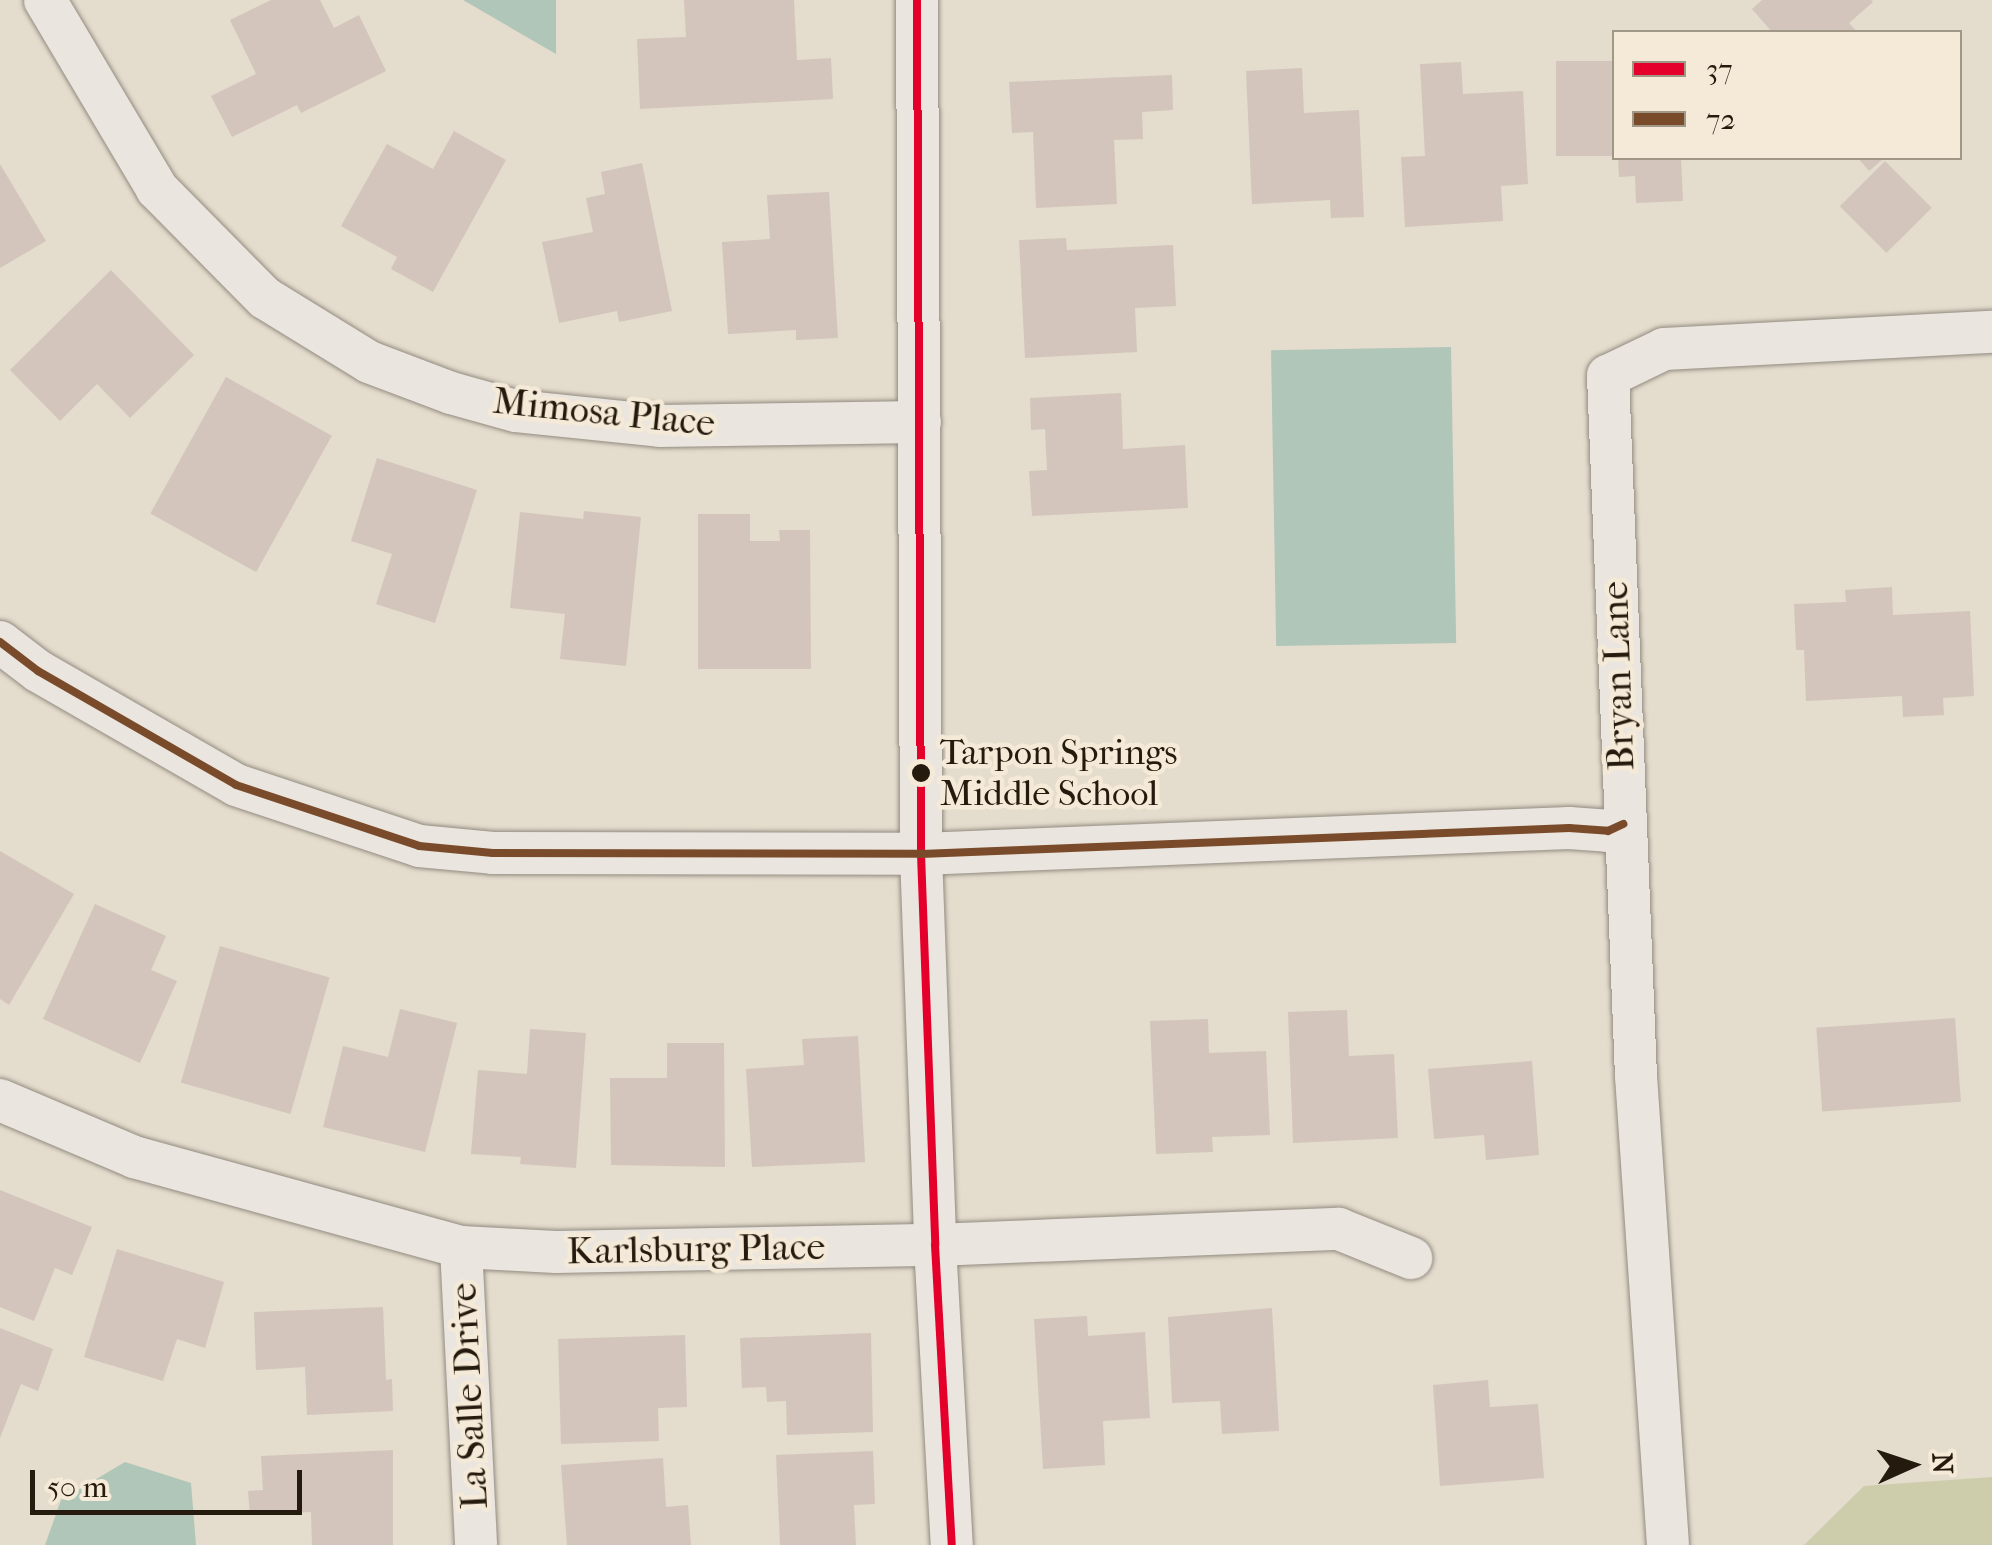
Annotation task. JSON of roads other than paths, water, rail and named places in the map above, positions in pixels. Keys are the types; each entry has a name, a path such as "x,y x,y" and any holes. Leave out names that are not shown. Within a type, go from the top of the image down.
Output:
{"street":[{"name":"Mimosa Place","path":"46,0 157,190 265,298 369,362 451,393 534,413 660,426 920,422"},
{"path":"917,0 921,854 935,1245 952,1545"},
{"name":"Bryan Lane","path":"1668,1545 1623,824 1608,376 1664,349 1992,332"},
{"path":"0,642 38,671 236,785 419,846 493,853 921,854 1569,828 1608,830 1623,824"},
{"name":"Karlsburg Place","path":"0,1100 134,1157 461,1247 556,1252 935,1245 1339,1229 1410,1258"},
{"name":"La Salle Drive","path":"461,1247 476,1545"}],"place":[{"name":"Tarpon Springs Middle School","path":"921,773"}]}
